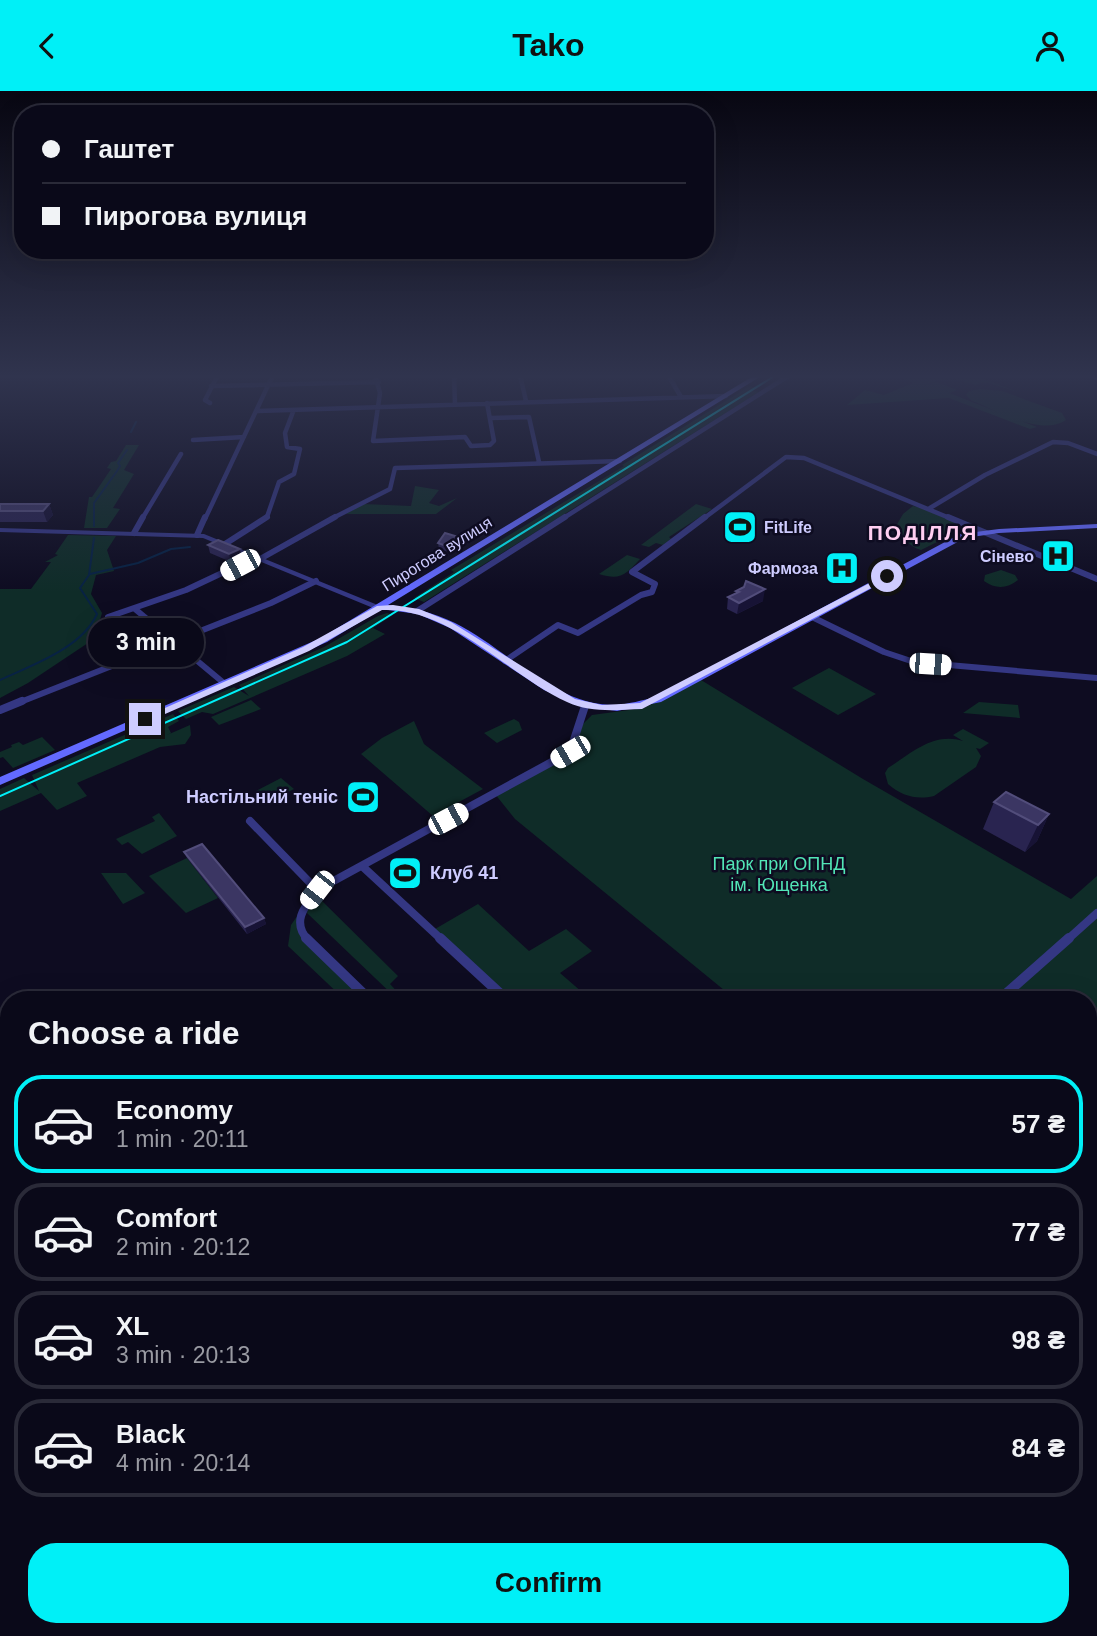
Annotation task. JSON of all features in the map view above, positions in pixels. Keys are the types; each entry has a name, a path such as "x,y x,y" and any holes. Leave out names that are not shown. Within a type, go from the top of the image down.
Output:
{"main road":[{"name":"Пирогова вулиця","path":"0,781 324,640 643,447"},
{"path":"380,608 416,611 463,632 558,694 585,706 628,708 657,700 957,539 983,532 1097,526"}],"street":[{"path":"197,535 239,447"},
{"path":"225,544 267,517 279,482 294,474 300,449 288,447"},
{"path":"535,447 538,462"},
{"path":"416,611 676,447"},
{"path":"930,508 985,475 1037,450 1064,448 1097,456"},
{"path":"134,533 181,454"},
{"path":"506,661 558,625 578,633 641,595 652,592 655,584 632,572 786,457 804,459 930,508 1097,579"},
{"path":"108,617 225,574 258,558 390,489 395,468 620,461"},
{"path":"0,530 197,535 380,608"},
{"path":"0,710 271,603 316,581"},
{"path":"135,609 225,684"},
{"path":"812,617 884,652 914,663 1097,678"},
{"path":"361,991 301,933 300,912 317,890 570,752 585,706"},
{"path":"250,821 317,890"},
{"path":"362,866 497,991"},
{"path":"1009,991 1097,913"}],"green space":[{"path":"125,447 138,447 124,470 134,474 113,508 120,509 107,528 84,528 89,497 92,497 111,469 107,468 111,462 116,461"},
{"path":"651,447 671,447 424,602 414,598 454,572 451,570 624,466 622,465"},
{"path":"415,486 439,490 429,503 439,506 457,498 436,514 346,514 363,504 411,506"},
{"path":"696,504 712,509 669,537 671,539 663,545 641,545"},
{"path":"913,506 946,517 961,530 921,550 917,549 906,541 896,526 903,514"},
{"path":"68,535 116,536 107,550 114,571 96,575 91,594 102,613 98,627 100,635 28,683 0,698 0,589 31,589 51,562 45,562 58,555 55,554"},
{"path":"627,555 640,559 627,572 613,577 599,574"},
{"path":"1001,570 1015,575 1018,580 1001,587 984,581 985,575"},
{"path":"387,613 393,615 373,628 385,634 347,656 213,714 202,712 186,719 178,711 234,687 249,696 239,685 324,647"},
{"path":"829,668 876,694 838,715 792,688"},
{"name":"Парк при ОПНД ім. Ющенка","path":"701,680 863,779 1071,899 1097,876 1097,991 725,991 515,819 495,794 570,752 582,725 592,715 644,708"},
{"path":"251,700 261,709 219,725 211,717"},
{"path":"979,702 1018,705 1020,718 963,713"},
{"path":"173,714 179,721 168,727 171,733 167,735 190,725 191,735 185,744 160,747 77,783 87,796 57,810 41,793 0,811 0,789 24,778 39,791 32,775"},
{"path":"514,719 519,722 522,730 497,743 484,733"},
{"path":"414,721 424,744 483,789 433,816 361,754 382,738"},
{"path":"963,729 989,743 980,749 976,748 981,756 976,767 934,796 909,796 888,784 885,773 888,768 923,745 942,739 963,741 953,735"},
{"path":"42,737 55,750 13,768 3,757 0,758 0,752 12,747 11,745 19,742 23,745"},
{"path":"281,778 294,789 266,803 254,792"},
{"path":"159,813 177,836 142,854 128,842 122,845 116,839 155,821 152,817"},
{"path":"187,858 218,898 186,913 149,876"},
{"path":"101,873 126,873 145,893 123,904"},
{"path":"319,898 398,976 390,984 396,991 389,991 307,913 310,904"},
{"path":"478,904 529,951 566,929 592,951 560,973 581,991 503,991 435,929"},
{"path":"300,912 301,933 361,991 336,991 288,946 291,925"}],"building":[{"path":"0,504 49,504 43,511 0,511"},
{"path":"445,533 462,538 449,547 438,543"},
{"path":"218,540 240,549 229,554 208,545"},
{"path":"746,581 765,589 739,603 728,597 739,592 736,591 744,587"},
{"path":"1006,792 1049,814 1038,825 994,802"},
{"path":"202,844 264,918 245,927 184,852"}],"waterway":[{"path":"94,526 94,503 117,471 120,466 118,463 127,450"},
{"path":"0,680 55,654 80,637 90,626 97,614 80,588 89,575 94,538"},
{"path":"90,574 138,563 171,549 190,547"}],"tram line":[{"path":"0,796 347,642 660,447"}],"place":[{"name":"FitLife","path":"740,527"},
{"name":"Сінево","path":"1058,556"},
{"name":"Фармоза","path":"842,568"},
{"name":"Настільний теніс","path":"363,797"},
{"name":"Клуб 41","path":"405,873"}],"district":[{"name":"ПОДІЛЛЯ","path":"923,532"}],"route":[{"path":"145,719 306,649 380,608 393,607 416,611 448,624 526,675 572,701 602,708 642,706 887,576"}]}
